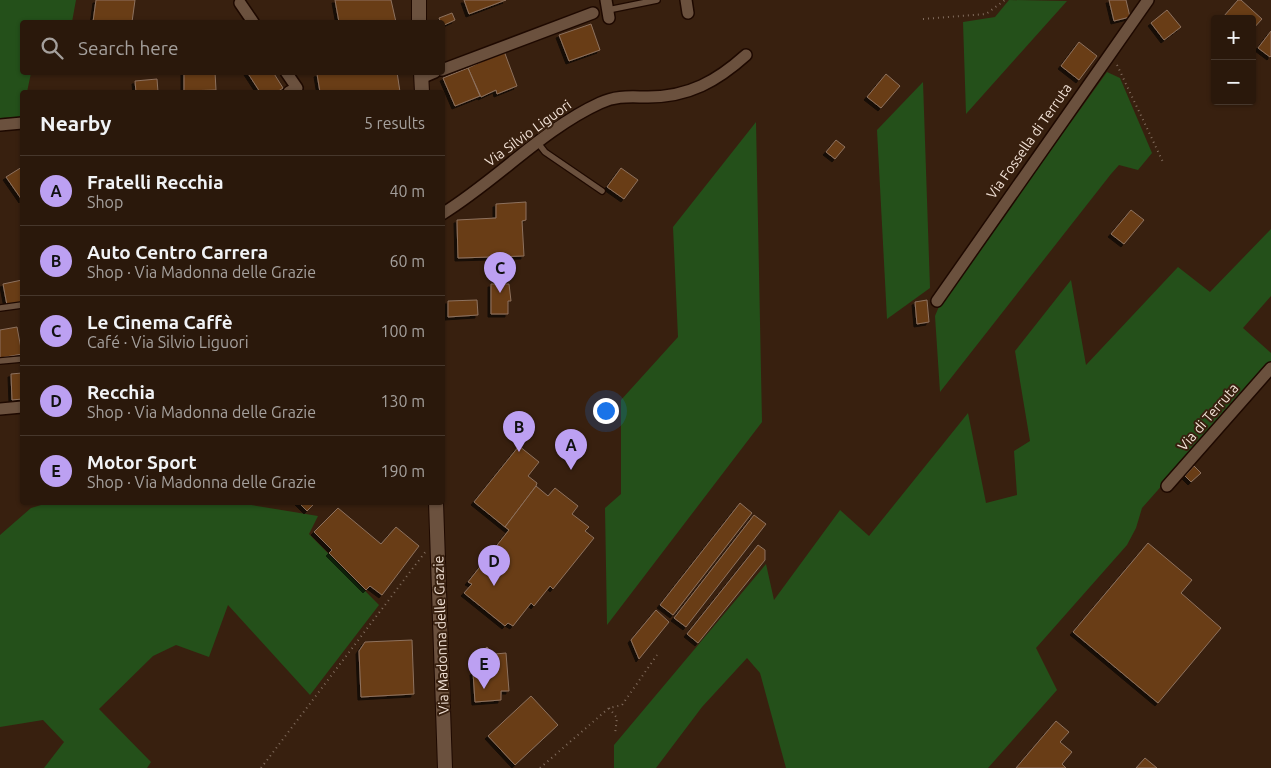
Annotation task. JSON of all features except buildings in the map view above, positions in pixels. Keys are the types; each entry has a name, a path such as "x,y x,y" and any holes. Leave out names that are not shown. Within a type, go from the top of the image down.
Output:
{"street":[{"path":"418,0 419,20"},
{"path":"686,0 688,13"},
{"name":"Via Fossella di Terruta","path":"937,301 1110,51 1148,0"},
{"path":"240,3 252,20"},
{"path":"445,69 593,13"},
{"name":"Via Silvio Liguori","path":"445,212 574,116 602,102 628,95 649,97 680,93 703,86 723,76 746,55"},
{"path":"288,75 297,88 293,90"},
{"path":"421,75 422,90"},
{"path":"0,125 20,124"},
{"name":"Via di Terruta","path":"1167,486 1271,368"},
{"path":"0,409 20,407"},
{"name":"Via Madonna delle Grazie","path":"436,505 445,768"}],"lane":[{"path":"608,9 657,0"},
{"path":"538,143 546,152 602,191"},
{"path":"0,308 20,305"},
{"path":"0,361 20,360"}],"path":[{"path":"923,20 986,14 1005,0"},
{"path":"1110,51 1163,162"},
{"path":"261,768 426,551 438,548"},
{"path":"540,768 609,708 622,705 657,655"},
{"path":"609,708 617,718 615,734"}],"green space":[{"path":"0,0 76,0 72,20 20,20 20,75 31,75 27,90 20,90 20,117 0,118"},
{"path":"1009,0 1067,1 966,114 963,22 995,17"},
{"path":"1107,72 1120,78 1152,153 1138,170 1119,165 1111,174 940,392 935,316 940,304"},
{"path":"923,82 930,288 887,319 877,130"},
{"path":"756,122 762,422 607,625 605,508 621,494 621,400 678,337 673,227"},
{"path":"1271,229 1271,296 1243,328 1271,353 1271,362 1142,508 1136,528 1127,545 1036,648 1057,690 988,768 786,768 760,673 747,658 702,707 656,768 614,768 614,745 766,564 774,600 840,510 869,536 968,413 986,503 1017,495 1014,451 1030,441 1015,351 1071,280 1086,365 1178,267 1210,292"},
{"path":"41,505 251,505 318,516 309,534 379,605 310,695 228,605 209,657 176,645 153,656 99,709 151,762 147,768 44,768 64,742 43,720 0,727 0,535 31,508"}],"place":[{"name":"Le Cinema Caffè","path":"500,293"},
{"name":"Auto Centro Carrera","path":"519,452"},
{"name":"Fratelli Recchia","path":"571,470"},
{"name":"Recchia","path":"494,586"},
{"name":"Motor Sport","path":"484,689"}]}
